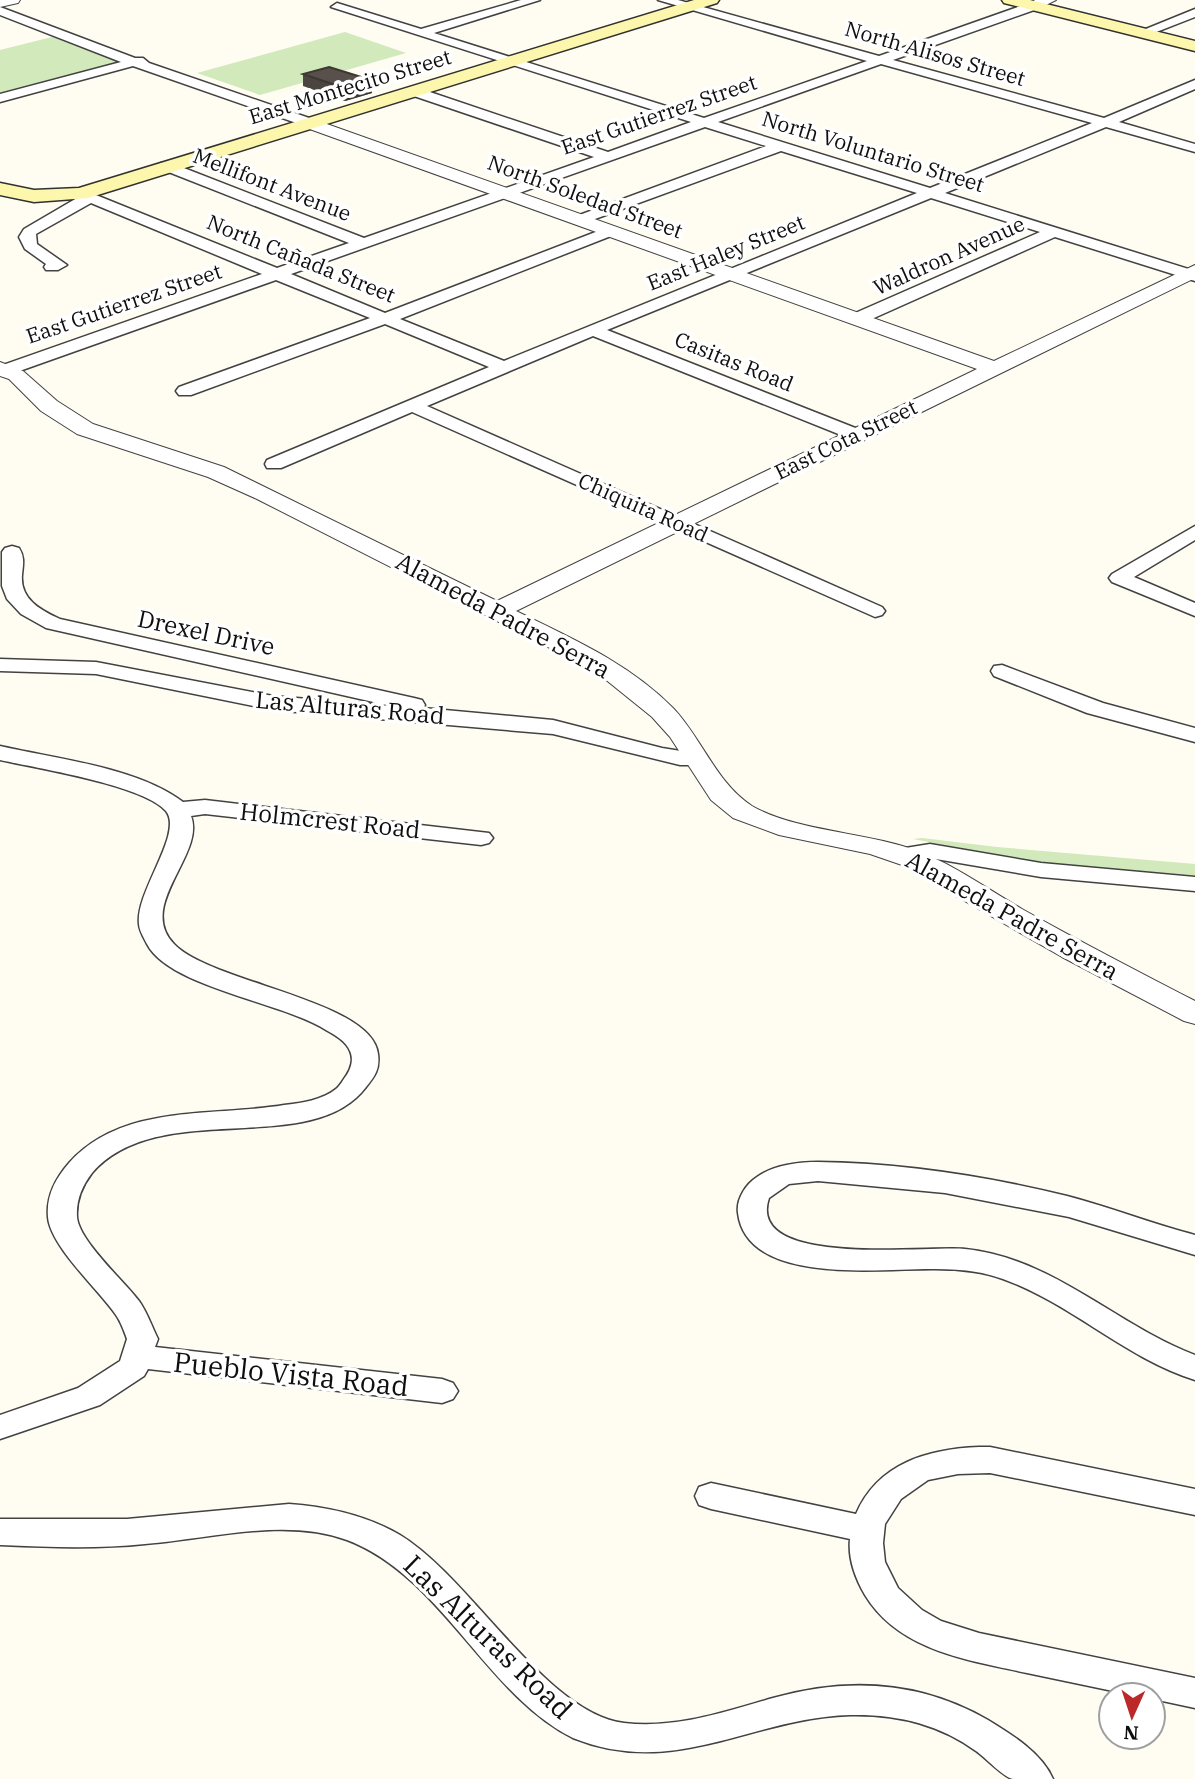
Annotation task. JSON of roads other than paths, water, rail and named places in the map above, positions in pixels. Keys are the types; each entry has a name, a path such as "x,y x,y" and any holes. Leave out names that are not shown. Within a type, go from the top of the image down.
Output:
{"main road":[{"name":"East Montecito Street","path":"0,189 34,196 86,196 166,166 711,0"},
{"path":"1010,0 1041,3 1195,46"}],"street":[{"path":"0,3 13,0"},
{"name":"North Voluntario Street","path":"362,0 337,7 1193,274"},
{"path":"422,33 534,0"},
{"name":"North Alisos Street","path":"664,0 1195,148"},
{"name":"East Gutierrez Street","path":"3,369 279,274 1041,3"},
{"name":"North Soledad Street","path":"0,11 994,368"},
{"path":"1142,33 1195,13"},
{"path":"0,98 138,62"},
{"name":"East Haley Street","path":"274,464 503,367 1195,84"},
{"path":"413,91 609,157"},
{"path":"579,220 780,146"},
{"name":"Mellifont Avenue","path":"166,166 363,243"},
{"path":"52,267 59,265 27,242 29,232 86,196"},
{"name":"North Cañada Street","path":"86,196 503,367"},
{"path":"185,391 386,318 611,231"},
{"name":"Waldron Avenue","path":"859,318 1056,231"},
{"name":"East Cota Street","path":"498,610 1193,274"},
{"name":"Casitas Road","path":"595,331 857,435"},
{"name":"Alameda Padre Serra","path":"3,369 16,375 49,406 85,429 216,472 265,494 604,665 651,701 680,732 720,794 743,812 789,829 901,855 1195,1014"},
{"name":"Chiquita Road","path":"412,406 875,611"},
{"path":"1195,532 1119,578 1195,610"},
{"name":"Drexel Drive","path":"12,552 14,568 11,585 16,595 30,611 53,624 307,683 380,696 432,710 436,716"},
{"name":"Las Alturas Road","path":"0,665 96,668 176,686 273,703 559,728 614,740 675,758 698,760"},
{"path":"1002,671 1095,708 1195,735"},
{"path":"0,753 105,778 149,793 178,810 183,818 183,834 159,881 151,909 152,927 160,943 175,959 200,974 302,1007 345,1026 357,1038 367,1061 355,1086 325,1107 276,1115 183,1122 140,1129 115,1140 93,1155 70,1179 60,1211 66,1234 131,1312 141,1334 140,1357 134,1369 124,1379 88,1399 51,1413 0,1427"},
{"name":"Holmcrest Road","path":"178,810 205,807 481,838"},
{"path":"901,855 930,851 1041,870 1195,884"},
{"path":"1195,1245 1068,1207 925,1179 836,1172 793,1174 765,1185 756,1195 752,1206 755,1223 774,1245 826,1257 940,1256 987,1263 1031,1279 1145,1348 1195,1368"},
{"name":"Pueblo Vista Road","path":"140,1357 442,1391"},
{"path":"1195,1502 990,1460 958,1460 924,1468 895,1484 874,1507 866,1529 866,1558 874,1580 887,1601 914,1624 945,1639 979,1648 1195,1693"},
{"path":"711,1496 866,1529"},
{"name":"Las Alturas Road","path":"0,1532 144,1531 282,1517 316,1518 348,1525 402,1552 551,1707 574,1724 601,1735 631,1742 660,1743 690,1738 814,1704 849,1700 889,1700 920,1706 952,1717 975,1729 1015,1759 1035,1779"}]}
